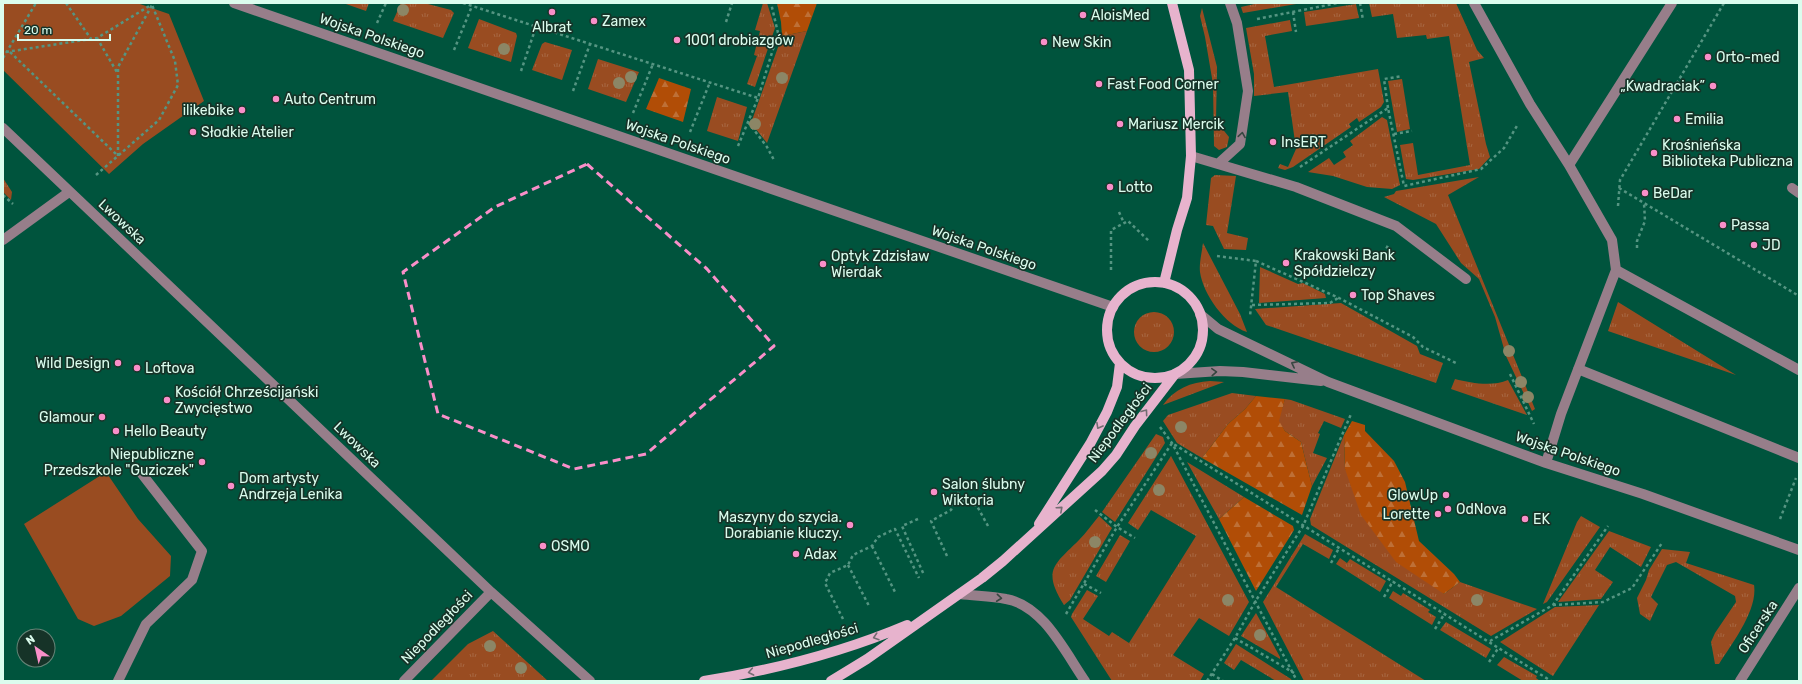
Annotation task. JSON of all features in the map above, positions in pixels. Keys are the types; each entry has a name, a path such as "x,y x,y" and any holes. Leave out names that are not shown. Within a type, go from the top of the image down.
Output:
{"main road":[{"path":"1164,283 1177,230 1187,198 1191,156 1189,70 1172,3"},
{"path":"1149,282 1164,283 1177,288 1188,296 1197,307 1202,320 1203,334 1200,347 1194,358 1186,367 1175,374 1164,378 1140,376 1120,363 1112,351 1107,336 1108,321 1113,307 1122,296 1135,287 1149,282"},
{"name":"Niepodległości","path":"1031,536 1090,444 1107,412 1117,387 1120,363"},
{"name":"Niepodległości","path":"831,681 867,659 960,594 1003,561 1112,460 1153,402 1175,374"},
{"name":"Niepodległości","path":"704,681 762,670 809,658 889,633 925,618"}],"street":[{"name":"Wojska Polskiego","path":"234,3 1113,307"},
{"path":"1218,164 1240,144 1248,91 1237,23 1230,3"},
{"path":"1474,3 1530,104 1569,165 1612,240 1616,270 1578,368 1546,463"},
{"path":"1569,165 1672,3"},
{"name":"Lwowska","path":"3,128 491,592 590,681"},
{"path":"1191,156 1278,182 1396,226 1466,279"},
{"path":"3,240 69,192"},
{"path":"1616,270 1799,370"},
{"name":"Wojska Polskiego","path":"1200,314 1218,328 1328,382 1546,463 1643,494 1799,550"},
{"path":"1578,368 1799,458"},
{"name":"Wojska Polskiego","path":"1175,374 1220,371 1243,372 1328,382"},
{"path":"118,681 146,624 192,580 202,551 142,474"},
{"name":"Oficerska","path":"1740,681 1799,588"},
{"name":"Niepodległości","path":"404,681 491,592"},
{"path":"960,594 1007,599 1020,603 1033,610 1045,623 1085,681"}],"path":[{"path":"3,58 36,3"},
{"path":"66,3 91,39"},
{"path":"377,24 386,3"},
{"path":"462,3 758,98"},
{"path":"726,22 732,3"},
{"path":"738,146 758,98 778,33 771,3"},
{"path":"1237,23 1338,3"},
{"path":"1360,3 1363,20"},
{"path":"1618,210 1620,180 1724,3"},
{"path":"6,52 97,38 152,5"},
{"path":"118,156 118,67 152,5"},
{"path":"96,175 159,120 178,85 175,61 152,5"},
{"path":"454,50 472,6"},
{"path":"1293,12 1296,32"},
{"path":"520,72 536,26"},
{"path":"97,38 118,74"},
{"path":"573,91 590,44"},
{"path":"10,52 118,156"},
{"path":"632,113 653,64"},
{"path":"1402,76 1384,80 1388,108 1404,186 1481,169 1504,148"},
{"path":"690,132 710,82"},
{"path":"1278,182 1388,108"},
{"path":"748,122 774,160"},
{"path":"1394,134 1412,131"},
{"path":"1619,188 1799,296"},
{"path":"3,195 13,204"},
{"path":"1633,245 1637,248 1637,241 1644,221 1644,203"},
{"path":"1119,212 1124,223"},
{"path":"1111,270 1111,230 1128,221 1149,241"},
{"path":"1217,256 1256,261 1339,298 1413,337 1423,347 1456,363"},
{"path":"1250,316 1256,261"},
{"path":"1252,305 1330,302 1339,298"},
{"path":"1510,374 1534,424"},
{"path":"1207,681 1235,638 1255,602 1304,526 1351,414"},
{"path":"1156,424 1163,428 1172,443 1297,681"},
{"path":"1172,443 1500,647 1550,681"},
{"path":"1066,614 1117,527 1172,443"},
{"path":"1780,518 1799,471"},
{"path":"948,556 931,521 951,510 963,482"},
{"path":"956,499 977,506 988,526"},
{"path":"1095,510 1117,527 1135,538"},
{"path":"918,519 902,526 924,575"},
{"path":"1489,641 1553,605 1608,526"},
{"path":"843,619 825,583 830,573 848,565 854,555 872,546 878,537 895,529 919,578"},
{"path":"1553,605 1603,602 1632,588 1662,543"},
{"path":"872,546 895,592"},
{"path":"1330,564 1339,548"},
{"path":"848,565 869,606"},
{"path":"1384,597 1393,581"},
{"path":"1084,584 1101,593"},
{"path":"1436,629 1445,614"},
{"path":"1235,638 1294,674"},
{"path":"1489,662 1500,647"},
{"path":"1212,674 1223,681"}],"highlighted area":[{"path":"587,164 707,269 774,346 646,454 574,469 438,414 403,272 495,207"}],"green space":[{"path":"3,3 137,3 169,14 204,101 143,144 109,174 3,70"},
{"path":"343,3 369,3 366,11"},
{"path":"401,3 424,3 451,10 454,13 443,38 393,21"},
{"path":"763,3 767,3 775,28 755,87 747,84 757,56 754,55 760,31 755,30"},
{"path":"777,3 817,3 807,31 782,36"},
{"path":"1259,3 1302,3 1243,13 1241,7"},
{"path":"1369,3 1456,3 1477,50 1484,58 1469,62 1490,157 1479,169 1413,180 1406,179 1400,145 1413,143 1418,175 1470,165 1449,36 1427,39 1426,35 1397,38 1393,14 1372,17"},
{"path":"1356,4 1359,18 1306,26 1304,12"},
{"path":"1202,8 1217,67 1216,121 1229,137 1227,147 1219,150 1214,146 1213,84 1200,16"},
{"path":"479,19 516,33 517,36 511,62 468,48"},
{"path":"1290,20 1292,31 1265,36 1274,87 1378,69 1384,102 1381,107 1359,122 1357,118 1349,124 1351,127 1293,167 1285,170 1278,168 1280,164 1288,167 1296,149 1288,92 1254,96 1254,74 1246,28"},
{"path":"807,31 767,143 751,123 782,36"},
{"path":"545,42 572,50 562,80 532,70 542,44"},
{"path":"598,59 639,72 626,102 588,89"},
{"path":"659,78 691,89 683,122 646,109"},
{"path":"1402,79 1410,129 1397,132 1388,81"},
{"path":"717,97 747,107 738,141 707,131"},
{"path":"1382,117 1387,120 1400,185 1392,189 1367,187 1333,176 1308,172 1329,158 1334,165 1346,157 1343,152 1353,145 1350,141"},
{"path":"1215,175 1236,176 1227,233 1248,238 1246,250 1224,249 1213,226 1206,225 1211,178"},
{"path":"1479,177 1448,195 1535,409 1532,411 1506,356 1495,317 1479,279 1461,263 1436,224 1384,197 1394,194 1396,191"},
{"path":"3,178 12,192 11,200 3,192"},
{"path":"1203,243 1240,314 1247,332 1231,323 1223,316 1210,299 1202,281 1200,272"},
{"path":"1260,267 1298,284 1303,283 1325,294 1326,298 1259,303"},
{"path":"1618,302 1736,375 1608,331"},
{"path":"1341,303 1417,346 1420,354 1443,363 1436,383 1266,325 1255,309"},
{"path":"1158,312 1165,315 1171,321 1174,332 1173,340 1165,349 1158,352 1150,352 1143,349 1135,340 1134,328 1137,321 1146,313"},
{"path":"1455,379 1488,384 1508,380 1527,415 1451,389"},
{"path":"1210,381 1224,382 1163,405 1167,399 1184,387"},
{"path":"1232,393 1256,396 1245,409 1228,424 1202,458 1177,443 1163,421 1168,415"},
{"path":"1256,396 1285,399 1279,421 1285,431 1301,442 1312,486 1302,515 1202,458 1228,424 1245,409"},
{"path":"1285,399 1345,419 1341,428 1324,421 1318,433 1320,434 1313,453 1327,458 1312,486 1301,442 1285,431 1278,421"},
{"path":"1352,421 1365,425 1365,431 1394,461 1405,482 1419,541 1454,574 1460,582 1444,594 1396,562 1361,515 1345,469 1344,435"},
{"path":"1156,434 1163,437 1165,443 1115,522 1102,512"},
{"path":"1344,435 1345,469 1444,594 1460,582 1537,609 1491,636 1311,525 1310,519"},
{"path":"1171,456 1249,602 1229,636 1199,618 1173,655 1204,674 1200,681 1112,681 1071,617 1087,590 1098,596 1083,619 1109,636 1112,632 1129,643 1196,536 1151,510 1138,530 1128,523"},
{"path":"1187,462 1244,497 1219,519"},
{"path":"106,472 138,519 171,556 170,576 121,616 94,626 78,619 24,524"},
{"path":"1244,497 1293,526 1294,530 1256,591 1219,519"},
{"path":"1099,516 1112,528 1070,600 1064,605 1054,584 1052,576 1054,569 1057,562 1082,537"},
{"path":"1581,516 1600,527 1547,602 1543,604 1577,522"},
{"path":"1609,531 1651,547 1641,567 1610,547 1595,570 1613,582 1601,599 1558,602"},
{"path":"1305,534 1333,550 1329,559 1303,544 1276,587 1426,681 1304,681 1263,602"},
{"path":"1120,535 1130,541 1106,582 1096,576"},
{"path":"1662,549 1690,552 1686,563 1754,585 1752,605 1748,615 1743,626 1719,664 1715,664 1711,642 1715,633 1736,602 1735,596 1676,562 1667,565 1651,597 1658,604 1650,621 1640,614 1637,598 1649,570"},
{"path":"1340,558 1347,563 1350,559 1386,581 1380,592 1336,564"},
{"path":"1393,591 1401,596 1403,593 1430,610 1428,612 1436,617 1432,625 1389,598"},
{"path":"1599,605 1553,676 1500,642 1555,607"},
{"path":"1256,613 1280,657 1280,659 1241,636"},
{"path":"1446,622 1491,649 1486,658 1440,630"},
{"path":"493,631 548,681 431,681 468,644"},
{"path":"1236,644 1292,681 1276,681 1241,660 1234,670 1224,663"},
{"path":"1504,657 1537,676 1536,678 1540,681 1523,681 1497,665"}],"place":[{"name":"Albrat","path":"552,12"},
{"name":"AloisMed","path":"1083,15"},
{"name":"Zamex","path":"594,21"},
{"name":"1001 drobiazgów","path":"677,40"},
{"name":"New Skin","path":"1044,42"},
{"name":"Orto-med","path":"1708,57"},
{"name":"Fast Food Corner","path":"1099,84"},
{"name":"„Kwadraciak”","path":"1713,86"},
{"name":"Auto Centrum","path":"276,99"},
{"name":"ilikebike","path":"242,110"},
{"name":"Emilia","path":"1677,119"},
{"name":"Mariusz Mercik","path":"1120,124"},
{"name":"Słodkie Atelier","path":"193,132"},
{"name":"InsERT","path":"1273,142"},
{"name":"Krośnieńska Biblioteka Publiczna","path":"1654,153"},
{"name":"Lotto","path":"1110,187"},
{"name":"BeDar","path":"1645,193"},
{"name":"Passa","path":"1723,225"},
{"name":"JD","path":"1754,245"},
{"name":"Krakowski Bank Spółdzielczy","path":"1286,263"},
{"name":"Optyk Zdzisław Wierdak","path":"823,264"},
{"name":"Top Shaves","path":"1353,295"},
{"name":"Wild Design","path":"118,363"},
{"name":"Loftova","path":"137,368"},
{"name":"Kościół Chrześcijański Zwycięstwo","path":"167,400"},
{"name":"Glamour","path":"102,417"},
{"name":"Hello Beauty","path":"116,431"},
{"name":"Niepubliczne Przedszkole \"Guziczek\"","path":"202,462"},
{"name":"Dom artysty Andrzeja Lenika","path":"231,486"},
{"name":"Salon ślubny Wiktoria","path":"934,492"},
{"name":"GlowUp","path":"1446,495"},
{"name":"OdNova","path":"1448,509"},
{"name":"Lorette","path":"1438,514"},
{"name":"EK","path":"1525,519"},
{"name":"Maszyny do szycia. Dorabianie kluczy.","path":"850,525"},
{"name":"OSMO","path":"543,546"},
{"name":"Adax","path":"796,554"}]}
